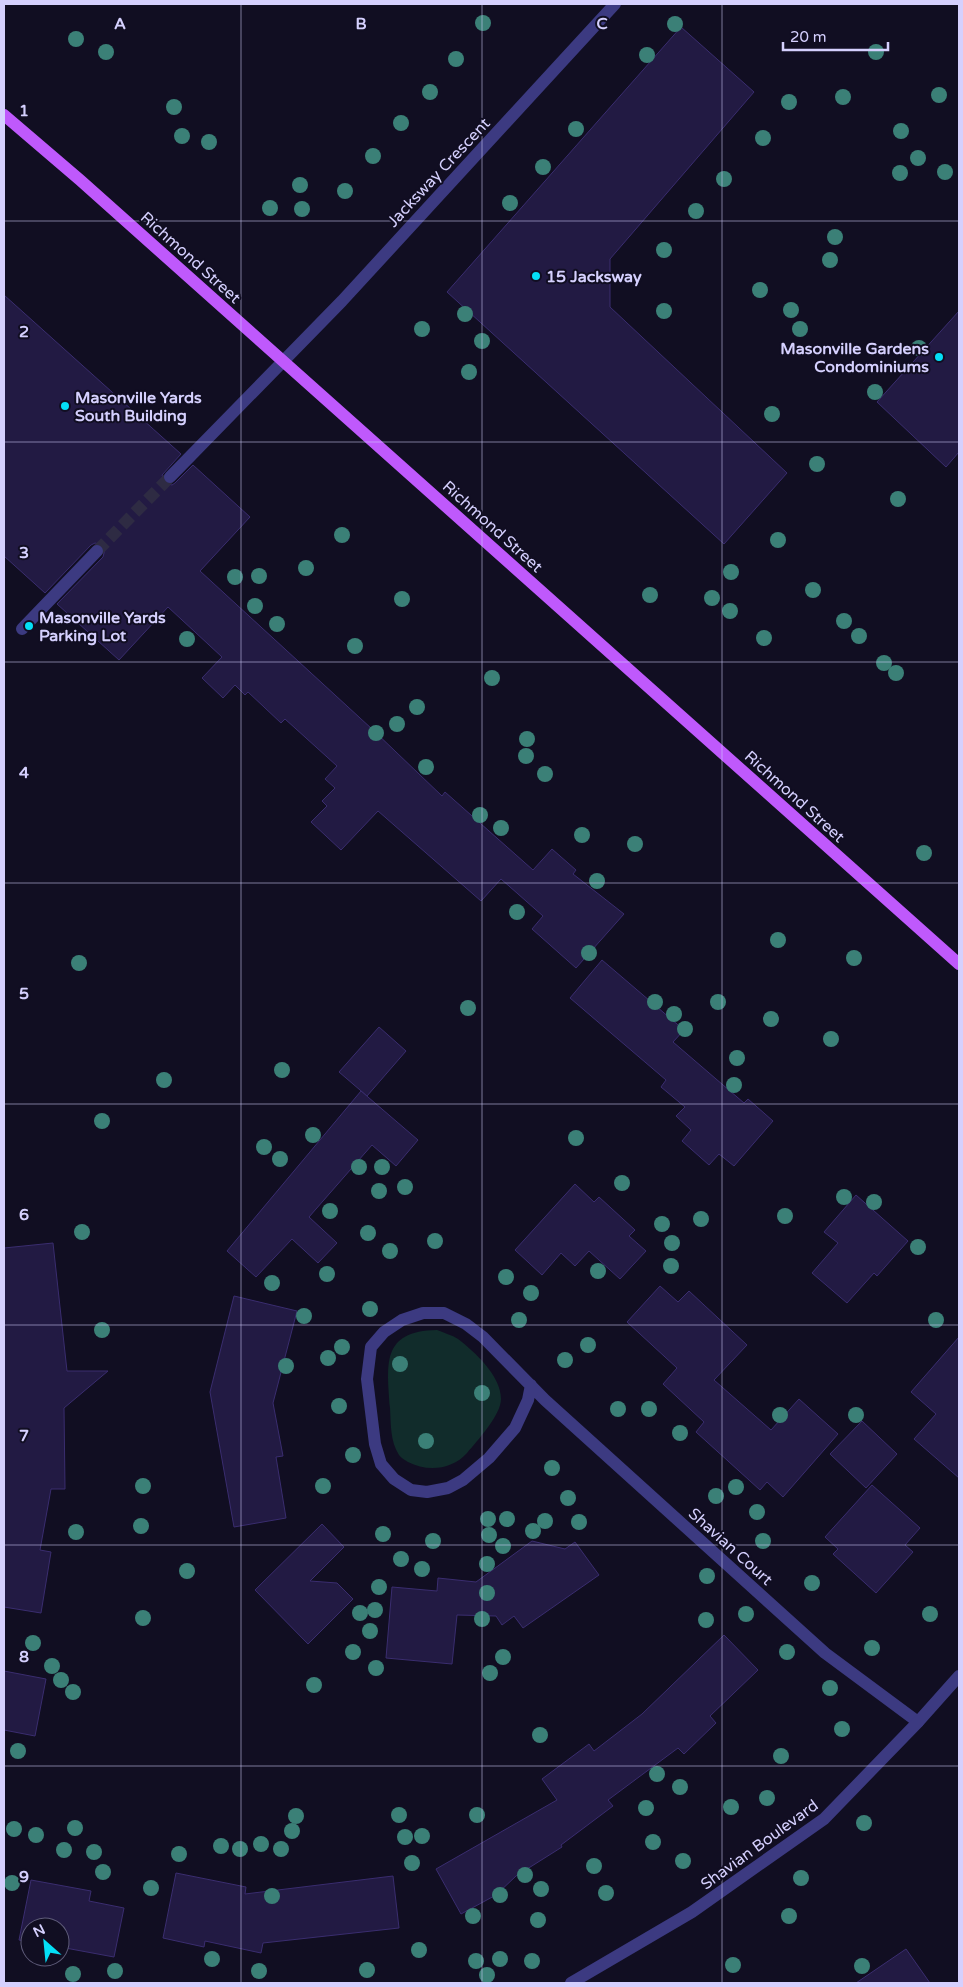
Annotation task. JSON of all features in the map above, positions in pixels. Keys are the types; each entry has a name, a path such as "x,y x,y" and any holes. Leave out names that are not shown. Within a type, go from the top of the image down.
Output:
{"main road":[{"name":"Richmond Street","path":"4,115 284,361 959,964"}],"street":[{"name":"Jacksway Crescent","path":"170,477 342,301 615,4"},
{"path":"22,629 97,551"},
{"name":"Shavian Court","path":"530,1386 528,1400 515,1428 489,1458 463,1480 448,1488 427,1492 411,1490 394,1479 381,1464 374,1444 366,1379 371,1347 384,1332 402,1320 422,1313 444,1313 466,1324 483,1337 530,1386 825,1653 918,1722"},
{"name":"Shavian Boulevard","path":"571,1983 692,1912 824,1819 918,1722 959,1676"}],"green space":[{"path":"437,1330 458,1339 486,1365 497,1382 501,1399 493,1420 461,1459 447,1466 431,1468 408,1462 396,1450 392,1432 388,1377 391,1353 397,1344 406,1336"}],"building":[{"name":"15 Jacksway","path":"681,27 754,92 610,259 610,307 787,473 724,544 447,292"},
{"path":"4,295 181,454 162,475 165,483 172,485 193,465 250,517 200,571 442,796 445,792 533,870 552,849 576,870 573,874 624,914 576,968 532,929 543,916 501,879 481,901 378,811 341,850 311,822 327,806 322,801 335,788 325,779 337,766 285,719 281,723 248,692 245,695 235,685 223,698 202,678 222,657 168,607 119,660 57,604 103,557 105,549 102,545 95,543 91,545 45,593 4,556"},
{"name":"Masonville Gardens Condominiums","path":"959,311 959,452 946,467 877,402"},
{"path":"602,960 684,1030 673,1042 744,1103 748,1099 773,1121 734,1166 719,1154 709,1165 682,1141 691,1130 676,1116 685,1107 661,1087 666,1080 570,998"},
{"path":"379,1027 406,1051 367,1096 339,1072"},
{"path":"361,1091 418,1140 396,1166 372,1145 309,1217 337,1243 318,1263 292,1239 256,1277 227,1251"},
{"path":"575,1184 594,1202 599,1197 635,1230 629,1236 646,1251 620,1279 589,1251 575,1266 561,1253 542,1275 515,1250"},
{"path":"856,1195 908,1241 877,1276 874,1273 847,1303 812,1273 838,1243 824,1232"},
{"path":"53,1243 67,1371 108,1371 64,1408 65,1489 51,1489 40,1550 51,1552 41,1613 4,1607 4,1248"},
{"path":"660,1286 678,1302 689,1291 747,1345 714,1380 771,1430 799,1399 838,1434 783,1497 767,1482 760,1490 696,1432 704,1422 663,1384 677,1368 627,1322"},
{"path":"234,1296 297,1311 273,1403 283,1456 276,1457 286,1518 234,1527 210,1392"},
{"path":"959,1337 959,1478 914,1439 936,1414 911,1392"},
{"path":"862,1421 897,1454 866,1488 830,1454"},
{"path":"872,1485 920,1528 905,1545 913,1552 876,1593 833,1554 838,1549 825,1537"},
{"path":"322,1524 344,1547 310,1581 337,1583 353,1599 308,1644 255,1590"},
{"path":"532,1541 565,1549 575,1542 599,1575 523,1628 514,1616 502,1625 496,1616 457,1615 452,1664 386,1658 392,1587 437,1591 438,1578 476,1582"},
{"path":"724,1635 758,1670 710,1716 716,1723 684,1754 678,1748 608,1800 613,1806 561,1845 562,1847 516,1876 496,1895 461,1914 436,1869 557,1800 542,1779 589,1744 594,1751 642,1714"},
{"path":"4,1671 46,1679 35,1736 4,1730"},
{"path":"176,1873 246,1887 245,1894 393,1876 399,1928 263,1943 261,1953 205,1941 204,1947 163,1938"},
{"path":"31,1880 91,1891 89,1901 124,1908 114,1957 70,1949 70,1917 24,1917"},
{"path":"906,1949 930,1983 856,1983"}],"tunnel":[{"path":"97,551 170,477"}],"place":[{"name":"15 Jacksway","path":"536,276"},
{"name":"Masonville Gardens Condominiums","path":"939,357"},
{"name":"Masonville Yards South Building","path":"65,406"},
{"name":"Masonville Yards Parking Lot","path":"29,626"}]}
